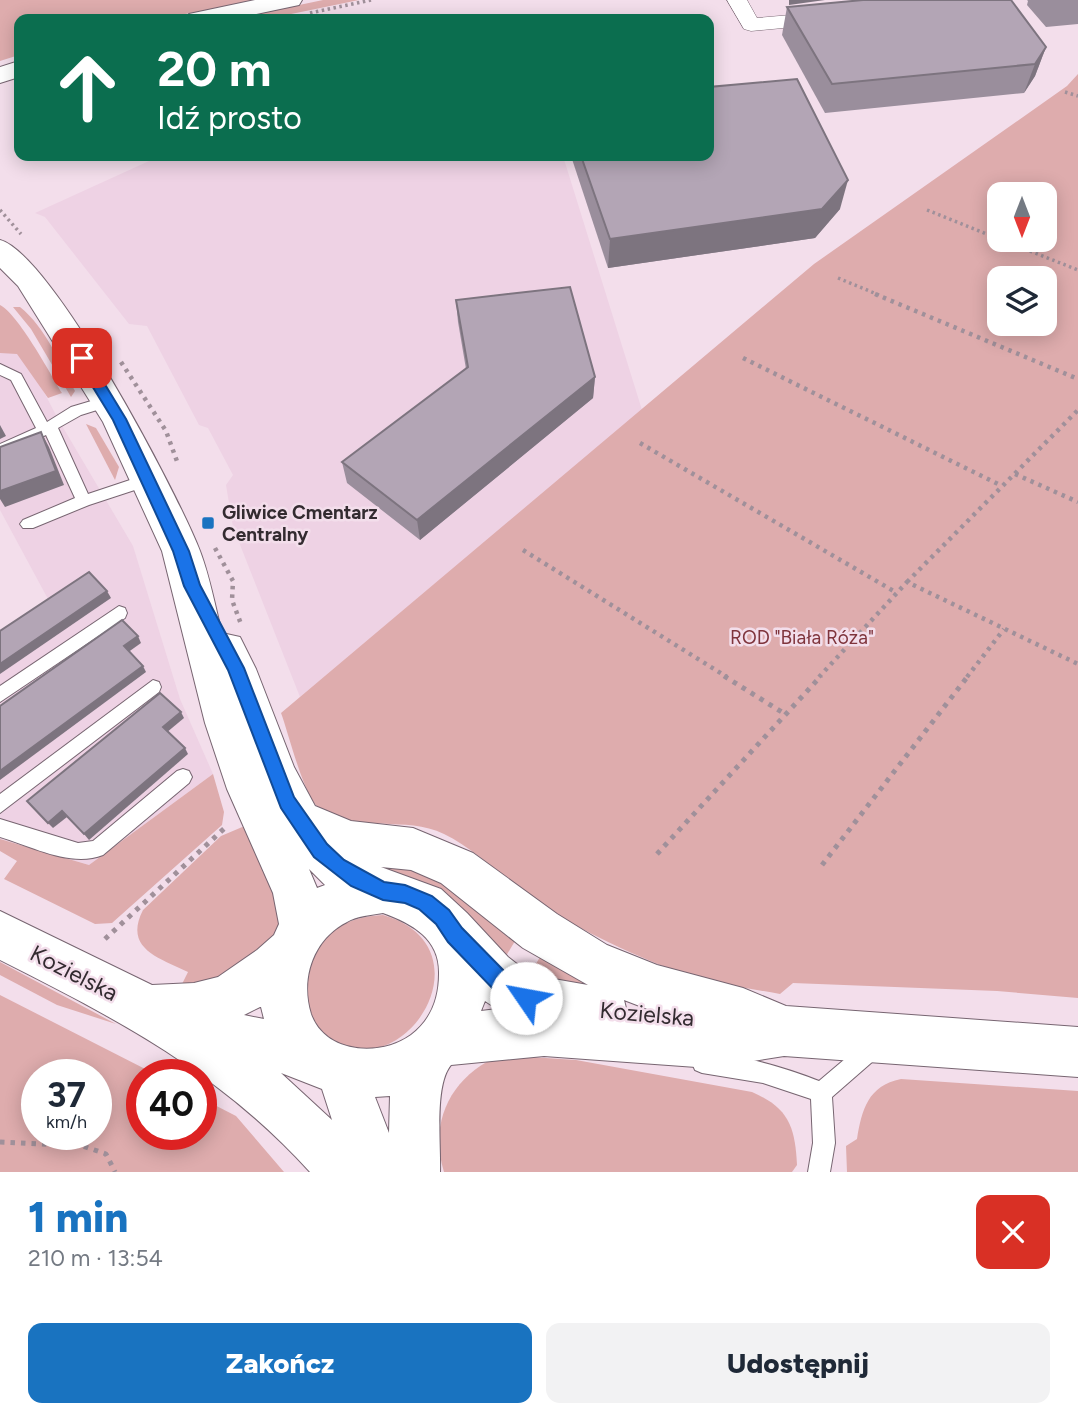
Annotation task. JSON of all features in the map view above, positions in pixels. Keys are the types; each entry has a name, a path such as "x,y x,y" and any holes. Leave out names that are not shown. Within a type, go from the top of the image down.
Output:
{"street":[{"path":"737,0 751,25 845,16"},
{"path":"240,14 298,7"},
{"path":"0,250 29,279 108,401 181,551 226,723 250,789 296,892 297,939 283,982 285,1015 299,1044 332,1069 363,1133 372,1172"},
{"path":"192,586 236,668 287,802 321,850 338,866 383,891"},
{"path":"300,821 340,839 413,849 457,868 540,931 591,962 657,989 743,1012 781,1032"},
{"path":"162,1020 240,994 262,979 316,915 330,906 356,895 383,891 405,894 425,903 442,917 455,935 464,960 464,988 456,1016 433,1049 416,1086 414,1172"},
{"name":"Kozielska","path":"0,935 162,1020 273,1045 332,1069"},
{"name":"Kozielska","path":"455,935 505,986 526,998 565,1007 664,1013 781,1032 888,1037 1078,1052"},
{"path":"162,1020 260,1087 288,1111 346,1172"},
{"name":"Kozielska","path":"433,1049 544,1031 710,1043 781,1032"},
{"path":"332,1069 371,1075 399,1071 433,1049"}],"lane":[{"path":"0,369 16,377 47,429 84,501"},
{"path":"0,450 47,429 76,411 108,401"},
{"path":"28,524 84,501 148,480"},
{"path":"0,695 119,613"},
{"path":"0,805 153,687"},
{"path":"0,828 78,852 97,849 183,778"},
{"path":"617,1036 685,1062 760,1071 790,1079 821,1093"},
{"path":"821,1093 844,1070 888,1037"},
{"path":"819,1172 826,1136 821,1093"}],"path":[{"path":"298,7 371,0"},
{"path":"1065,92 1078,96"},
{"path":"927,210 987,234"},
{"path":"1033,252 1078,270"},
{"path":"838,278 1078,379"},
{"path":"743,358 1002,486"},
{"path":"657,854 907,582 1078,410"},
{"path":"640,443 897,593"},
{"path":"1014,474 1078,502"},
{"path":"523,550 785,714"},
{"path":"907,582 1078,664"},
{"path":"822,865 1004,629"},
{"path":"105,939 234,820"},
{"path":"0,1142 83,1146 106,1154 115,1172"}],"shaded area":[{"path":"149,161 565,161 642,410 300,697 233,527 226,485 233,475 208,428 199,425 147,326 129,324 45,217 35,213"},
{"path":"0,308 58,419 133,546 180,699 213,774 89,865 0,839 0,632 48,599 0,510"}],"green space":[{"path":"0,0 262,0 185,14 14,14 14,57 0,61"},
{"path":"323,0 359,0 291,14 257,14"},
{"name":"ROD \"Biała Róża\"","path":"1078,74 1078,998 997,991 793,983 780,994 706,980 639,956 563,919 534,901 471,851 444,834 429,828 351,821 321,810 303,780 281,713 814,264 1067,86"},
{"path":"0,305 16,320 62,393 48,398 17,354 0,353"},
{"path":"13,307 20,307 45,335 75,391 71,397 31,329"},
{"path":"86,424 96,428 119,467 115,480"},
{"path":"213,774 224,812 222,825 112,923 95,924 4,879 17,861 0,851 0,839 89,865"},
{"path":"247,825 270,868 281,899 279,931 268,951 237,981 182,984 188,972 156,957 141,943 138,923 143,910 221,836"},
{"path":"386,859 429,872 518,936 500,966 382,872"},
{"path":"383,915 416,932 432,956 434,983 425,1009 407,1032 383,1046 356,1049 327,1036 317,1027 309,1010 305,974 313,948 332,930 357,919"},
{"path":"543,952 627,994 525,982"},
{"path":"0,962 116,1024 57,1005 0,975"},
{"path":"0,995 126,1059 126,1150 217,1150 217,1106 236,1116 284,1172 0,1172"},
{"path":"501,1055 576,1060 752,1092 774,1105 788,1120 792,1129 797,1165 792,1172 444,1172 439,1135 448,1102 457,1087 469,1075"},
{"path":"901,1079 1078,1091 1078,1172 847,1172 846,1146 857,1139 861,1118 869,1100 881,1087"}],"building":[{"path":"863,0 1011,0 1046,47 1035,64 832,84 787,7"},
{"path":"797,79 848,180 822,209 610,239 583,161 714,161 714,87"},
{"path":"570,287 595,377 417,520 342,462 468,367 456,300"},
{"path":"41,432 56,471 0,491 0,447"},
{"path":"89,572 107,591 0,664 0,631"},
{"path":"122,620 138,636 124,646 143,666 0,771 0,706"},
{"path":"160,693 181,712 163,727 185,748 84,834 62,811 48,823 27,801"}],"place":[{"name":"Gliwice Cmentarz Centralny","path":"208,523"}],"route":[{"path":"82,358 119,419 181,551 192,586 236,668 287,802 321,850 338,866 383,891 405,894 425,903 442,917 488,971 505,986 526,998"}]}
